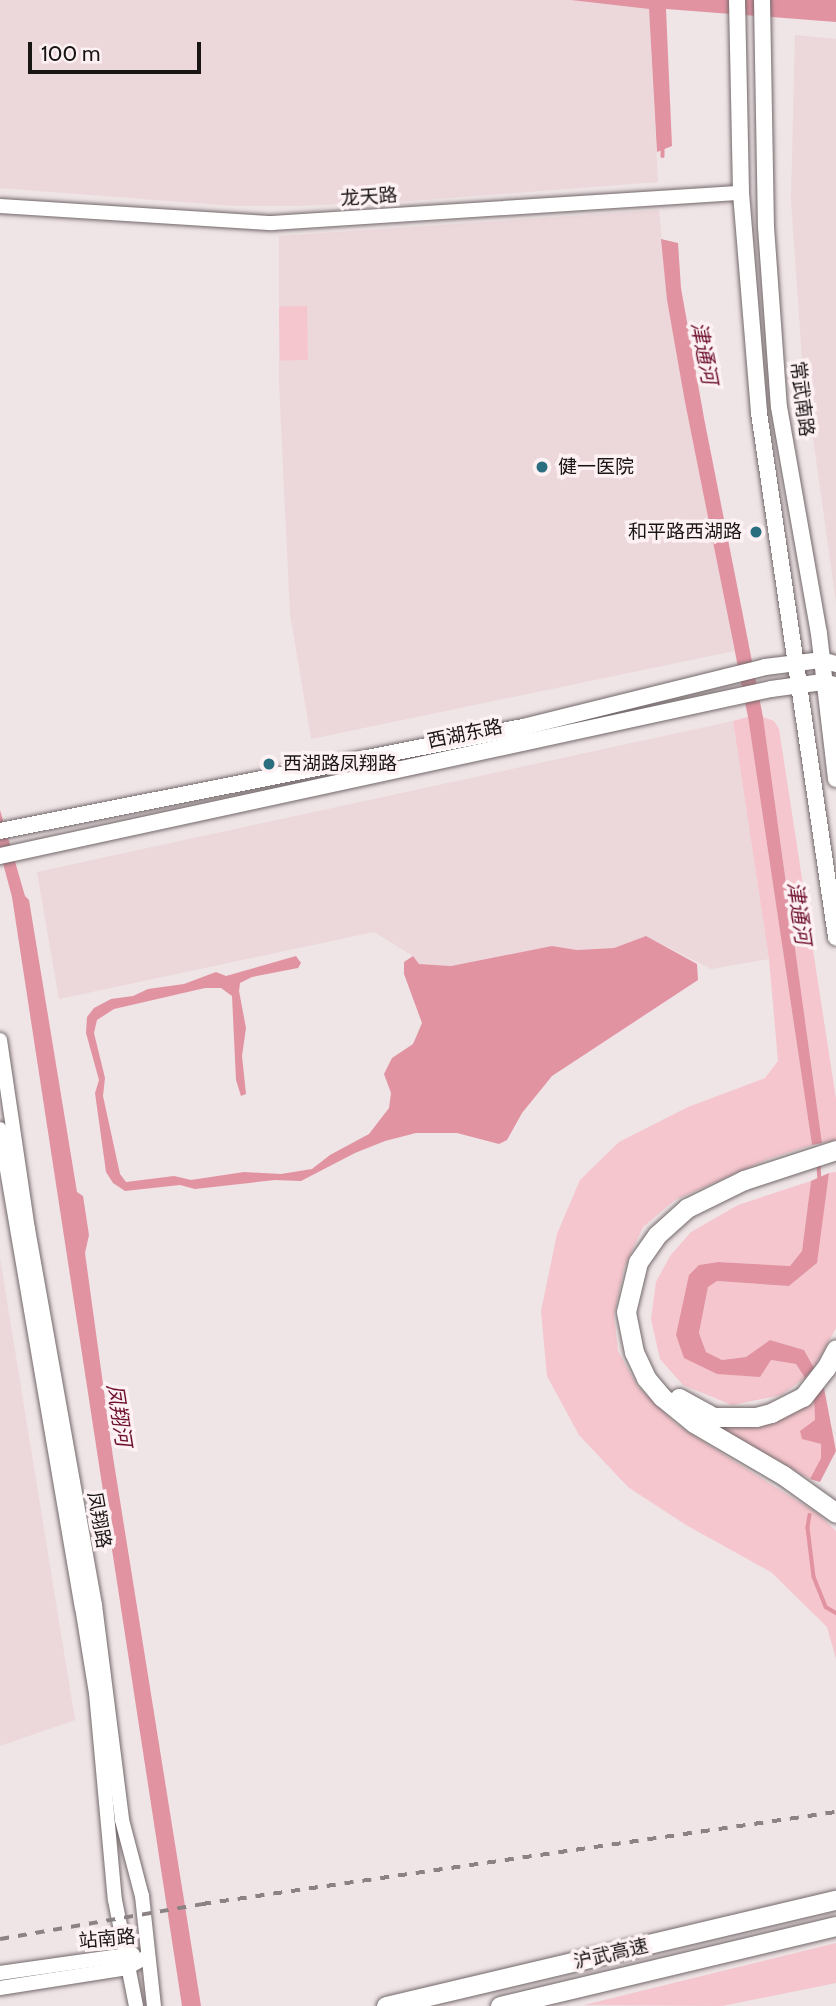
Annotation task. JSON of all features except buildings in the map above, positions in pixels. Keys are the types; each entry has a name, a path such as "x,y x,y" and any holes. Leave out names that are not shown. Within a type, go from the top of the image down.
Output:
{"highway":[{"path":"829,684 836,703"},
{"path":"836,1150 777,1175 708,1211 663,1247 645,1280 639,1303 639,1321 647,1359 668,1388 696,1410 713,1417 756,1417 787,1407 803,1397 827,1368 836,1349"},
{"path":"836,1162 777,1175 706,1197 687,1208 657,1235 638,1262 626,1312 630,1340 646,1378 676,1409 727,1445 800,1486 836,1513"},
{"name":"沪武高速","path":"386,2006 836,1900"},
{"name":"沪武高速","path":"500,2006 836,1926"}],"main road":[{"name":"常武南路","path":"764,0 766,227 779,407 829,662 836,779"},
{"path":"736,5 741,193 759,413 836,937"},
{"path":"797,661 829,662"},
{"name":"西湖东路","path":"4,830 523,727 797,661"},
{"name":"西湖东路","path":"8,855 771,689 799,684 829,684"}],"street":[{"name":"龙天路","path":"0,206 272,223 741,193"},
{"name":"凤翔路","path":"0,1040 28,1229 96,1617 122,1820 142,1896 154,2006"},
{"name":"凤翔路","path":"0,1129 96,1693 106,1826 126,1961 136,2006"},
{"name":"站南路","path":"0,1987 149,1956"},
{"name":"站南路","path":"0,1973 126,1961"}],"shaded area":[{"path":"0,0 571,0 649,9 658,182 396,202 295,206 234,206 0,188"},
{"path":"571,0 836,0 836,22 666,9 672,146 657,152 649,9"},
{"path":"795,35 836,39 836,602 802,359 791,200"},
{"path":"659,210 667,300 734,651 311,739 290,614 279,383 279,236"},
{"path":"661,239 678,243 681,288 704,418 763,717 822,1143 812,1145 748,717 685,402 667,300"},
{"path":"279,306 307,306 308,360 280,360"},
{"path":"748,717 812,1145 768,1159 675,1200 643,1227 624,1268 614,1315 618,1351 638,1387 677,1425 818,1514 836,1531 836,1659 827,1627 771,1572 686,1525 628,1487 579,1435 547,1376 541,1311 557,1234 580,1180 619,1142 688,1107 765,1078 778,1061 769,959 733,721"},
{"path":"763,717 774,721 779,729 836,1099 836,1140 822,1143"},
{"path":"733,721 769,959 711,969 646,936 614,948 577,950 552,946 451,966 419,964 413,956 374,932 59,999 37,872"},
{"path":"0,810 25,896 29,900 77,1192 83,1196 89,1235 85,1253 113,1457 201,2006 182,2006 12,897 0,852"},
{"path":"646,936 697,964 698,980 552,1076 522,1113 507,1140 499,1144 457,1133 416,1133 355,1153 301,1181 275,1180 195,1189 180,1185 125,1191 113,1183 106,1172 95,1093 99,1080 86,1033 87,1017 94,1008 111,999 133,996 148,989 184,984 216,972 226,976 296,956 301,963 298,968 252,977 240,983 246,1028 242,1056 246,1094 241,1096 236,1080 232,996 221,988 205,988 114,1009 97,1020 94,1033 105,1078 103,1096 120,1174 126,1182 174,1176 191,1180 244,1172 281,1174 312,1169 330,1155 369,1134 389,1108 391,1093 384,1074 392,1058 413,1044 422,1023 404,974 404,962 413,956 419,964 451,966 552,946 577,950 614,948"},
{"path":"836,1172 836,1328 814,1368 804,1350 770,1340 746,1357 722,1360 706,1352 699,1333 708,1287 717,1281 789,1286 816,1264 829,1173"},
{"path":"829,1173 817,1263 789,1286 717,1281 708,1287 699,1333 706,1352 722,1360 746,1357 770,1340 804,1350 814,1368 805,1378 796,1364 771,1360 760,1377 717,1374 684,1358 676,1335 689,1275 699,1265 718,1262 790,1266 802,1251 811,1181"},
{"path":"811,1181 802,1251 790,1266 718,1262 699,1265 676,1335 717,1374 771,1360 796,1364 805,1378 781,1395 732,1405 683,1385 660,1359 651,1319 656,1282 670,1256 691,1232 738,1205"},
{"path":"0,1258 75,1720 0,1746"},
{"path":"824,1388 836,1451 820,1482 810,1479 821,1458 821,1444 802,1439 800,1431 815,1420 814,1398"},
{"path":"814,1398 815,1420 803,1439 821,1444 821,1458 810,1479 719,1428 721,1422"},
{"path":"836,1943 836,1983 722,2006 584,2005"}],"waterway":[{"name":"津通河","path":"663,146 663,156"},
{"name":"津通河","path":"819,1164 820,1181"},
{"name":"津通河","path":"810,1515 808,1528 814,1577 826,1607 836,1613"}],"railway":[{"path":"0,1939 202,1904 836,1812"}],"place":[{"name":"健一医院","path":"542,467"},
{"name":"和平路西湖路","path":"756,532"},
{"name":"西湖路凤翔路","path":"269,764"}],"water label":[{"name":"凤翔河","path":"119,1415"}]}
